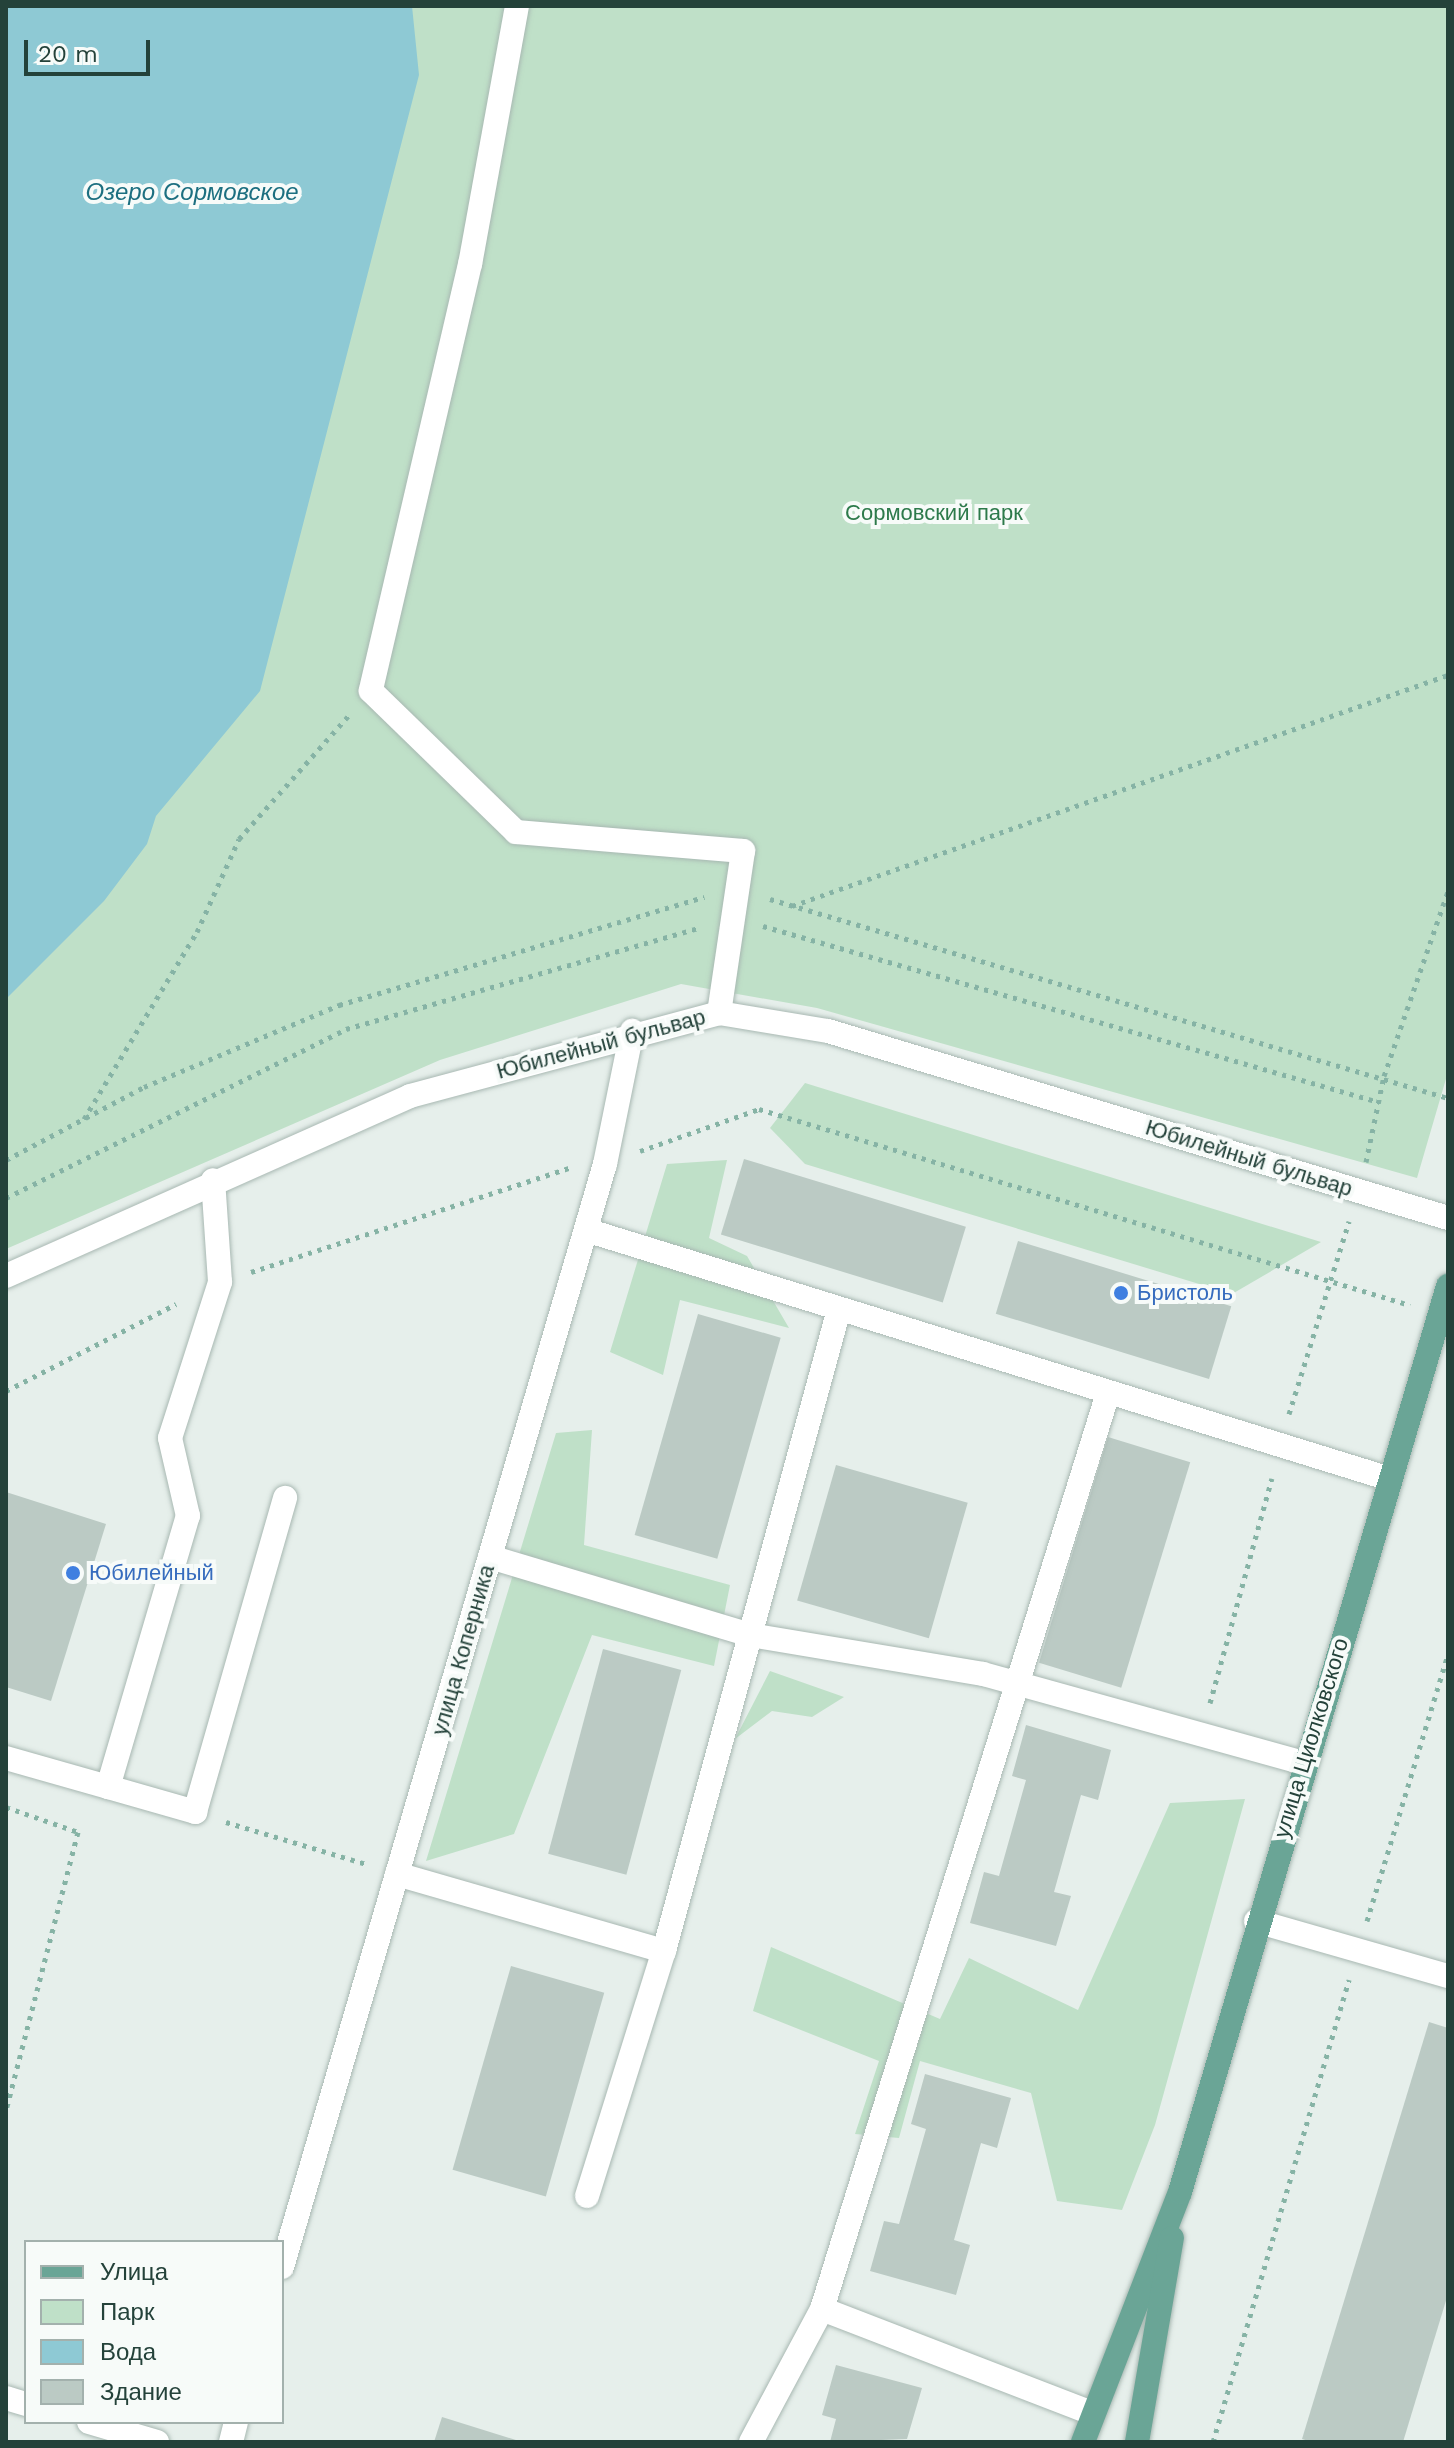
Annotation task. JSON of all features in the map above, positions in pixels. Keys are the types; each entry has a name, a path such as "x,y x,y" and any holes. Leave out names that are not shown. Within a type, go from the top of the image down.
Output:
{"main road":[{"name":"улица Циолковского","path":"1137,2442 1180,2192 1256,1921 1448,1286"},
{"name":"улица Циолковского","path":"1083,2442 1180,2192"}],"street":[{"path":"517,6 470,264 371,691 516,832 743,851 719,1013"},
{"name":"Юбилейный бульвар","path":"6,1276 213,1180 410,1096 632,1031 719,1013 828,1031 1448,1218"},
{"name":"улица Коперника","path":"284,2260 605,1164 632,1031"},
{"path":"108,1787 188,1516 170,1438 220,1282 213,1180"},
{"path":"586,1230 1390,1479"},
{"path":"587,2196 664,1951 839,1309"},
{"path":"751,2442 822,2309 1014,1683 1108,1393"},
{"path":"6,1758 195,1812 285,1498"},
{"path":"490,1557 750,1635 1014,1683 1304,1763"},
{"path":"397,1874 664,1951"},
{"path":"1256,1921 1448,1976"},
{"path":"822,2309 1092,2413"},
{"path":"96,2424 157,2442"}],"path":[{"path":"790,907 1448,675"},
{"path":"84,1119 197,932 239,839 371,691"},
{"path":"1201,1734 1326,1281 1360,1192 1384,1076 1448,891"},
{"path":"6,1391 220,1282 553,1168 605,1164 759,1109 1439,1314"},
{"path":"1213,2442 1448,1654"},
{"path":"6,1807 78,1832 6,2110"},
{"path":"195,1812 397,1874"}],"green space":[{"name":"Сормовский парк","path":"6,6 1448,6 1448,1072 1417,1178 817,1008 681,984 440,1060 6,1249"},
{"path":"805,1083 1321,1242 1232,1294 805,1164 770,1128"},
{"path":"727,1160 709,1238 747,1256 789,1328 680,1300 663,1375 610,1352 667,1164"},
{"path":"592,1430 584,1545 730,1585 714,1666 592,1635 514,1834 426,1861 556,1433"},
{"path":"770,1671 844,1697 812,1717 772,1711 735,1739"},
{"path":"1245,1799 1155,2125 1122,2210 1057,2201 1031,2093 920,2061 899,2138 855,2134 879,2061 753,2011 771,1947 940,2019 969,1958 1078,2010 1170,1803"}],"water":[{"name":"Озеро Сормовское","path":"6,6 412,6 419,75 260,691 156,816 147,844 104,901 6,999"}],"building":[{"path":"744,1159 966,1227 943,1302 721,1235"},
{"path":"1018,1241 1231,1306 1209,1379 996,1314"},
{"path":"698,1314 781,1338 717,1559 635,1535"},
{"path":"1108,1437 1190,1462 1121,1688 1039,1663"},
{"path":"836,1465 968,1503 929,1638 797,1601"},
{"path":"6,1492 106,1524 51,1701 6,1687"},
{"path":"603,1649 681,1670 626,1875 548,1854"},
{"path":"1026,1725 1111,1750 1098,1800 1081,1795 1054,1892 1071,1896 1056,1946 970,1923 984,1872 999,1876 1026,1780 1012,1776"},
{"path":"511,1966 604,1993 546,2197 453,2170"},
{"path":"1429,2022 1448,2028 1448,2294 1403,2442 1312,2442 1302,2439"},
{"path":"925,2074 1011,2098 997,2148 981,2143 954,2240 970,2245 956,2295 870,2271 884,2221 899,2224 926,2129 911,2124"},
{"path":"836,2365 922,2388 907,2439 830,2442 836,2419 822,2415"},
{"path":"442,2417 519,2441 519,2442 434,2442"}],"place":[{"name":"Бристоль","path":"1121,1293"},
{"name":"Юбилейный","path":"73,1573"}]}
